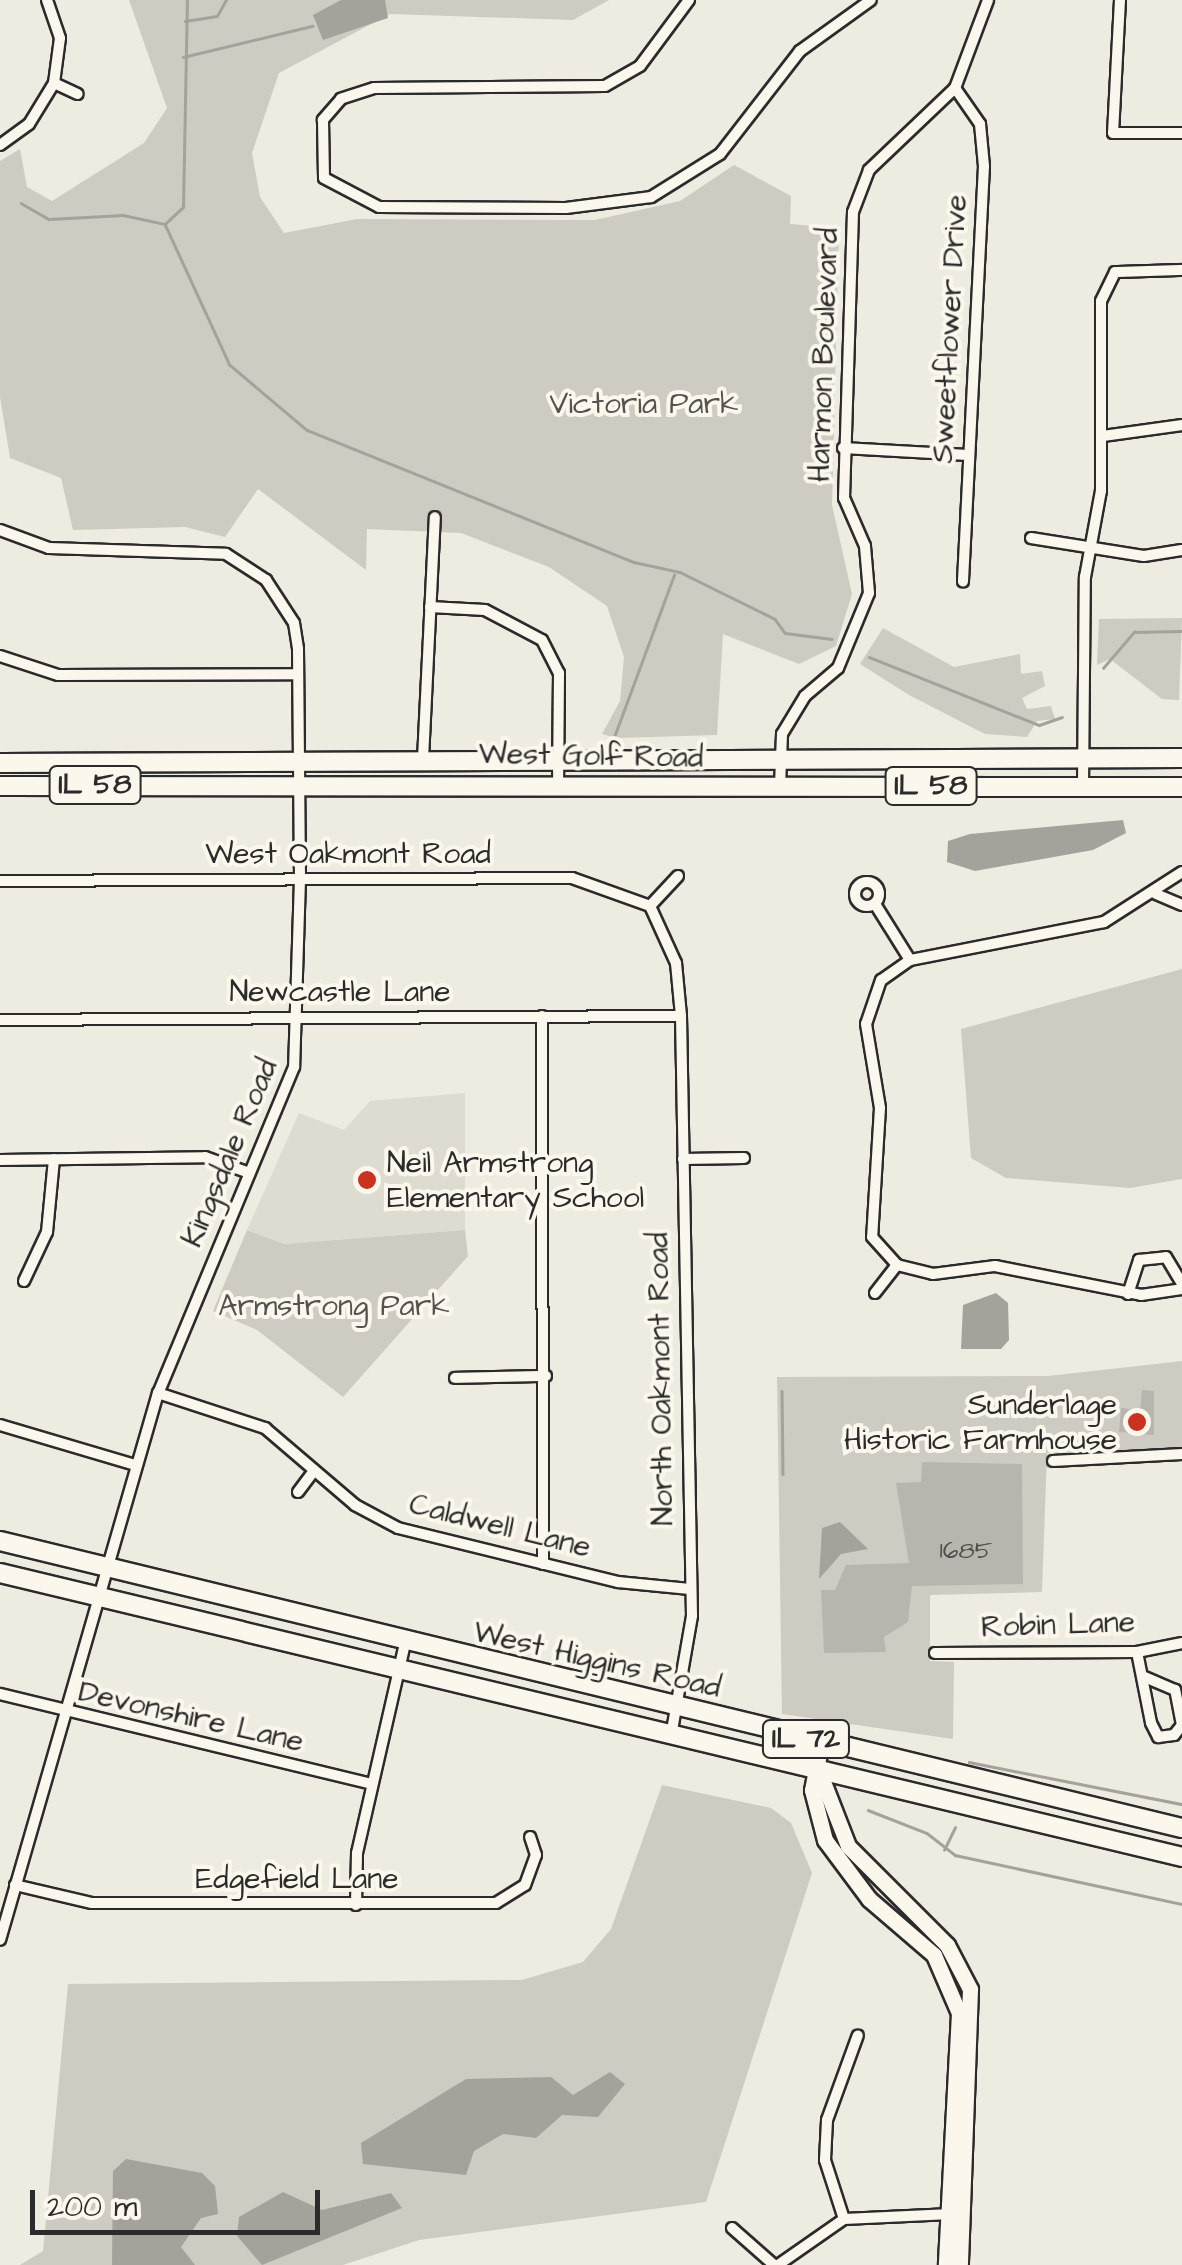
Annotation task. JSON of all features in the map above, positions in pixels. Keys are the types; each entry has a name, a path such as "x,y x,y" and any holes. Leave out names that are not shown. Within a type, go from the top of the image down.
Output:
{"main road":[{"name":"West Golf Road","path":"0,763 1182,758"},
{"name":"West Golf Road","path":"0,786 558,783 1182,787"},
{"name":"West Higgins Road","path":"0,1541 405,1643 1182,1828"},
{"name":"West Higgins Road","path":"0,1573 398,1673 1182,1857"}],"street":[{"path":"0,145 30,124 54,83 60,38 47,0"},
{"path":"689,0 640,66 605,86 374,88 341,99 323,120 318,147 324,178 348,198 379,207 566,208 651,197 720,154 800,51 871,0"},
{"name":"Harmon Boulevard","path":"780,786 782,734 805,696 858,634 868,593 865,546 844,498 853,212 870,170 954,88 988,0"},
{"path":"1120,0 1113,133 1182,133"},
{"path":"54,83 78,94"},
{"name":"Sweetflower Drive","path":"954,88 980,124 984,166 963,581"},
{"path":"1083,786 1083,661 1090,548 1103,436 1096,336 1114,272 1182,270"},
{"path":"1103,436 1182,425"},
{"path":"844,448 968,455"},
{"path":"423,759 434,517"},
{"name":"Kingsdale Road","path":"0,530 49,548 226,554 280,598 294,623 300,879 300,1018 294,1067 158,1392 106,1570 71,1715 0,1940"},
{"path":"1031,538 1090,548 1182,550"},
{"path":"430,607 485,610 542,640 559,674 558,783"},
{"path":"1,658 58,675 297,674"},
{"path":"1128,1294 1139,1260 1166,1258 1182,1286 1128,1294 995,1266 934,1274 898,1265 872,1237 880,1108 866,1024 881,980 910,960 1104,922 1156,894 1182,872"},
{"path":"650,906 678,876"},
{"name":"West Oakmont Road","path":"0,880 572,878 650,906"},
{"path":"1156,894 1182,905"},
{"path":"875,904 910,960"},
{"name":"North Oakmont Road","path":"650,906 676,963 681,1016 690,1589 679,1706 670,1738"},
{"path":"542,1016 546,1376 543,1564"},
{"name":"Newcastle Lane","path":"0,1020 681,1016"},
{"path":"0,1160 205,1157 247,1172"},
{"path":"683,1159 744,1158"},
{"path":"24,1281 48,1232 54,1159"},
{"path":"875,1293 898,1265"},
{"path":"455,1378 546,1376"},
{"name":"Caldwell Lane","path":"158,1392 237,1413 313,1472 398,1528 543,1564 690,1589"},
{"path":"0,1426 135,1466"},
{"path":"1053,1461 1182,1454"},
{"path":"298,1492 313,1472"},
{"path":"356,1905 371,1784 405,1643"},
{"name":"Robin Lane","path":"935,1653 1137,1652 1182,1643"},
{"path":"1137,1652 1158,1737 1174,1735 1182,1725 1175,1690 1144,1677"},
{"name":"Devonshire Lane","path":"0,1694 71,1715 371,1784"},
{"path":"821,1743 820,1774 848,1846 946,1946 970,1989 956,2214 946,2265"},
{"name":"Edgefield Lane","path":"15,1885 92,1903 496,1903 525,1885 536,1855 530,1837"},
{"path":"844,2219 825,2160 827,2120 858,2034"},
{"path":"732,2228 776,2265 844,2219 956,2214"},
{"path":"956,2214 960,2265"}],"shaded area":[{"path":"341,0 385,0 388,18 323,40 313,15"},
{"path":"1123,820 1126,833 1093,850 975,871 947,862 948,841 970,834"},
{"name":"Neil Armstrong Elementary School","path":"465,1093 465,1230 284,1244 247,1230 299,1113 344,1130 370,1101"},
{"path":"996,1293 1008,1303 1009,1340 1001,1349 961,1349 963,1305"},
{"path":"840,1522 868,1549 841,1554 819,1579 822,1528"},
{"path":"610,2072 625,2084 598,2117 562,2115 536,2138 503,2134 474,2151 466,2175 363,2164 361,2143 466,2079 551,2077 573,2095"},
{"path":"126,2159 202,2173 215,2186 218,2214 201,2218 181,2247 195,2265 112,2265 113,2171"},
{"path":"283,2192 322,2210 391,2193 402,2208 262,2265 237,2236 239,2217"}],"green space":[{"name":"Victoria Park","path":"129,0 609,0 573,20 390,14 279,73 252,153 260,197 284,233 357,219 595,220 680,201 734,165 791,196 790,224 839,228 832,505 852,594 836,646 799,664 723,634 717,735 617,738 602,734 620,701 624,657 607,606 549,567 461,533 367,529 366,570 258,489 225,537 185,527 73,530 61,478 10,458 0,397 0,161 20,149 27,187 52,201 144,143 167,108"},
{"path":"1182,618 1179,700 1162,699 1110,659 1097,665 1099,619"},
{"path":"883,628 954,667 1020,654 1021,674 1042,671 1045,686 1022,698 1027,709 1051,706 1055,719 1037,721 1027,737 985,734 909,695 860,664"},
{"path":"1182,969 1182,1179 1130,1188 1006,1178 971,1158 961,1029"},
{"name":"Armstrong Park","path":"247,1230 284,1244 465,1230 468,1256 343,1397 257,1330 213,1311"},
{"path":"1182,1361 1182,1455 1047,1453 1042,1592 930,1595 930,1661 954,1662 953,1739 782,1714 777,1377 1048,1376"},
{"path":"662,1785 771,1808 791,1823 812,1873 706,2202 419,2240 343,2265 20,2265 43,2251 68,1984 522,1980 583,1962 611,1929"}],"building":[{"name":"Sunderlage Historic Farmhouse","path":"1142,1390 1154,1391 1154,1435 1119,1432 1121,1408 1140,1410"},
{"path":"922,1462 1022,1464 1023,1584 912,1586 908,1622 884,1637 886,1652 824,1653 821,1590 835,1590 846,1565 909,1563 896,1483 921,1482"}],"waterway":[{"path":"166,223 183,207 187,0"},
{"path":"185,21 217,16 226,0"},
{"path":"183,57 312,26"},
{"path":"21,203 49,219 123,215 165,224 230,365 307,430 634,562 680,572 775,619 785,633 832,639"},
{"path":"613,740 674,575"},
{"path":"1103,668 1134,632 1182,631"},
{"path":"869,657 1039,725 1062,717"},
{"path":"782,1391 783,1474"},
{"path":"969,1762 1182,1804"},
{"path":"868,1810 927,1833 955,1855 1182,1904"},
{"path":"944,1850 955,1827"}],"place":[{"name":"Neil Armstrong Elementary School","path":"367,1180"},
{"name":"Sunderlage Historic Farmhouse","path":"1137,1422"}]}
